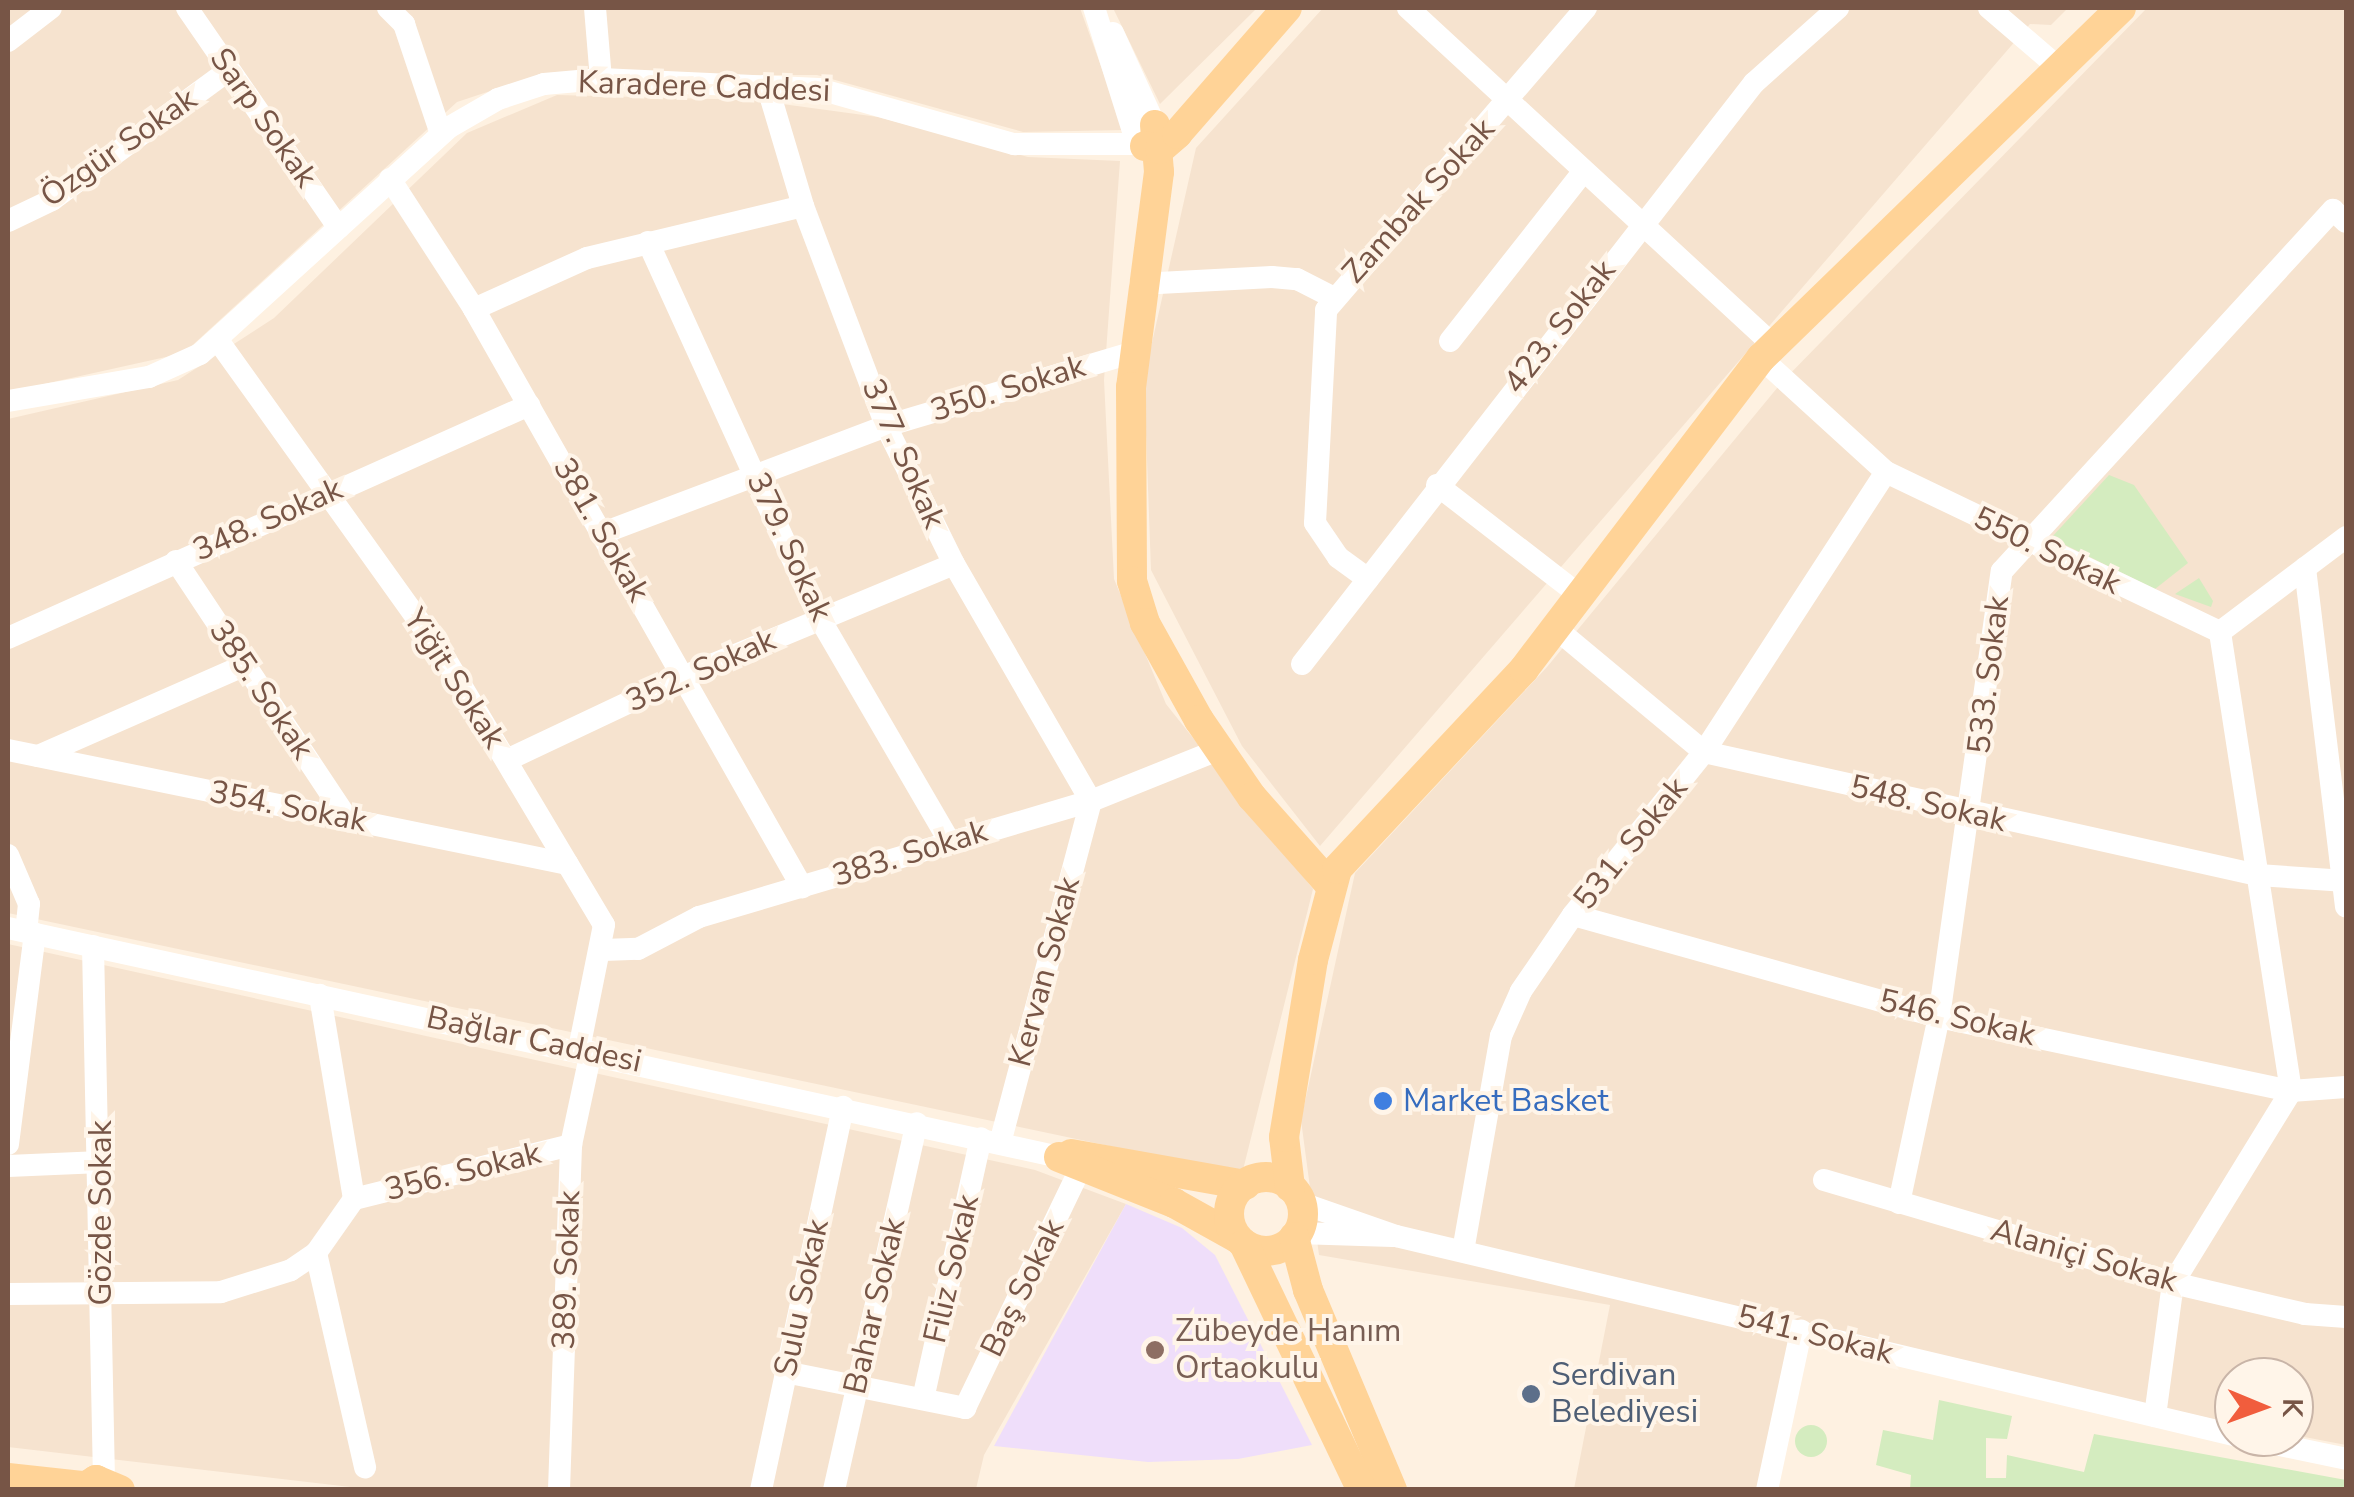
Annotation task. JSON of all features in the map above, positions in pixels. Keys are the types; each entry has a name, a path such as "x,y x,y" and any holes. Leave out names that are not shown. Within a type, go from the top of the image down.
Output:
{"main road":[{"path":"1276,8 1150,140 1128,462 1132,582 1168,670 1218,750 1330,885"},
{"path":"1150,140 1287,8"},
{"path":"1392,1490 1308,1290 1284,1137 1300,1028 1330,885 1368,833 1504,692 1767,352 2121,8"},
{"path":"1300,1028 1267,1142 1229,1213 1361,1488"},
{"path":"1079,1152 1246,1184 1270,1178 1296,1215 1272,1251 1241,1241 1156,1196 1070,1163 1079,1152"},
{"path":"8,1478 96,1486"}],"street":[{"path":"8,41 51,8"},
{"name":"Sarp Sokak","path":"186,8 339,228"},
{"path":"595,8 601,79"},
{"path":"1095,8 1150,140"},
{"name":"550. Sokak","path":"1408,8 1640,223 1886,472 2220,632"},
{"name":"Zambak Sokak","path":"1368,578 1338,557 1315,524 1332,296 1510,102 1586,8"},
{"name":"423. Sokak","path":"1302,664 1640,223 1754,82 1838,8"},
{"path":"1989,8 2059,68"},
{"path":"397,13 442,134"},
{"name":"Özgür Sokak","path":"8,221 52,200 229,70"},
{"name":"Karadere Caddesi","path":"8,401 149,377 218,339 442,134 513,94 544,84 601,79 768,85 846,93 1014,144 1150,140"},
{"name":"377. Sokak","path":"768,85 803,206 886,426 954,564 1091,800"},
{"path":"1450,341 1584,171"},
{"name":"381. Sokak","path":"390,179 530,405 802,887"},
{"path":"474,309 587,258 803,206"},
{"name":"533. Sokak","path":"1899,1203 1940,1017 2002,571 2340,216"},
{"name":"379. Sokak","path":"648,242 820,619 950,842"},
{"path":"1140,284 1272,277 1297,279 1332,296"},
{"name":"Yiğit Sokak","path":"218,339 325,495 443,655 604,925 585,1050"},
{"name":"350. Sokak","path":"603,533 886,426 1134,352"},
{"name":"348. Sokak","path":"8,638 530,405"},
{"name":"531. Sokak","path":"1463,1252 1501,1036 1522,990 1573,915 1704,752 1886,472"},
{"path":"1437,485 1578,594"},
{"path":"2154,1416 2172,1283 2291,1091 2220,632 2346,537"},
{"name":"385. Sokak","path":"176,562 347,818"},
{"name":"352. Sokak","path":"507,760 684,676 954,564"},
{"path":"2305,568 2346,907"},
{"name":"548. Sokak","path":"1554,627 1704,752 1971,815 2258,875 2345,882"},
{"path":"38,756 245,665"},
{"name":"354. Sokak","path":"8,750 568,864"},
{"name":"383. Sokak","path":"603,950 624,954 700,917 1091,800 1218,750"},
{"name":"Kervan Sokak","path":"990,1140 1091,800"},
{"path":"8,855 29,904 23,931 8,1144"},
{"name":"546. Sokak","path":"1573,915 1940,1017 2291,1091 2346,1087"},
{"name":"Bağlar Caddesi","path":"23,931 843,1106 1070,1163"},
{"name":"Gözde Sokak","path":"93,946 101,1295 96,1486"},
{"path":"8,1294 221,1292 291,1270 316,1253 354,1199 320,994"},
{"name":"389. Sokak","path":"558,1490 571,1145 585,1050"},
{"name":"Sulu Sokak","path":"762,1490 843,1106"},
{"name":"Bahar Sokak","path":"834,1490 916,1124"},
{"name":"Filiz Sokak","path":"923,1400 990,1140"},
{"name":"356. Sokak","path":"354,1199 571,1145"},
{"path":"8,1166 100,1162"},
{"name":"Baş Sokak","path":"923,1400 965,1408 1070,1163"},
{"name":"Alaniçi Sokak","path":"1824,1180 2172,1283 2305,1314 2346,1317"},
{"name":"541. Sokak","path":"1296,1215 2214,1430"},
{"path":"316,1253 365,1467"},
{"path":"1767,1490 1801,1332"},
{"path":"786,1372 923,1400"},
{"path":"2314,1452 2346,1459"}],"shaded area":[{"path":"8,8 1080,8 1124,130 1023,132 817,75 539,75 457,102 184,353 8,392"},
{"path":"1113,8 1257,8 1160,104"},
{"path":"1323,8 2068,8 2051,25 2030,24 1320,846 1242,746 1151,570 1144,378 1196,148"},
{"path":"2147,8 2346,8 2346,1445 2314,1439 2314,1357 2214,1357 2214,1419 1802,1325 1773,1489 1574,1489 1610,1305 1319,1255 1301,1120 1355,873 1547,667 1782,382"},
{"path":"557,95 753,100 878,117 1028,157 1120,161 1104,380 1114,579 1166,704 1313,889 1242,1174 8,913 8,419 178,380 274,318 467,133"},
{"path":"8,944 1035,1170 1126,1204 984,1455 976,1489 376,1490 8,1447"},
{"name":"Zübeyde Hanım Ortaokulu","path":"1126,1204 1182,1228 1215,1255 1312,1445 1238,1459 1148,1462 994,1446"}],"green space":[{"path":"2109,475 2134,485 2188,563 2155,589 2051,538"},
{"path":"2199,578 2213,601 2211,607 2175,594"},
{"path":"1939,1400 2012,1416 2007,1439 1986,1438 1986,1478 2006,1478 2007,1455 2084,1472 2094,1434 2346,1480 2346,1489 1910,1489 1911,1475 1876,1465 1883,1430 1933,1440"},
{"path":"1811,1425 1823,1429 1827,1441 1823,1453 1811,1457 1799,1453 1795,1441 1799,1429"}],"place":[{"name":"Market Basket","path":"1383,1101"},
{"name":"Zübeyde Hanım Ortaokulu","path":"1155,1350"},
{"name":"Serdivan Belediyesi","path":"1531,1394"}]}
